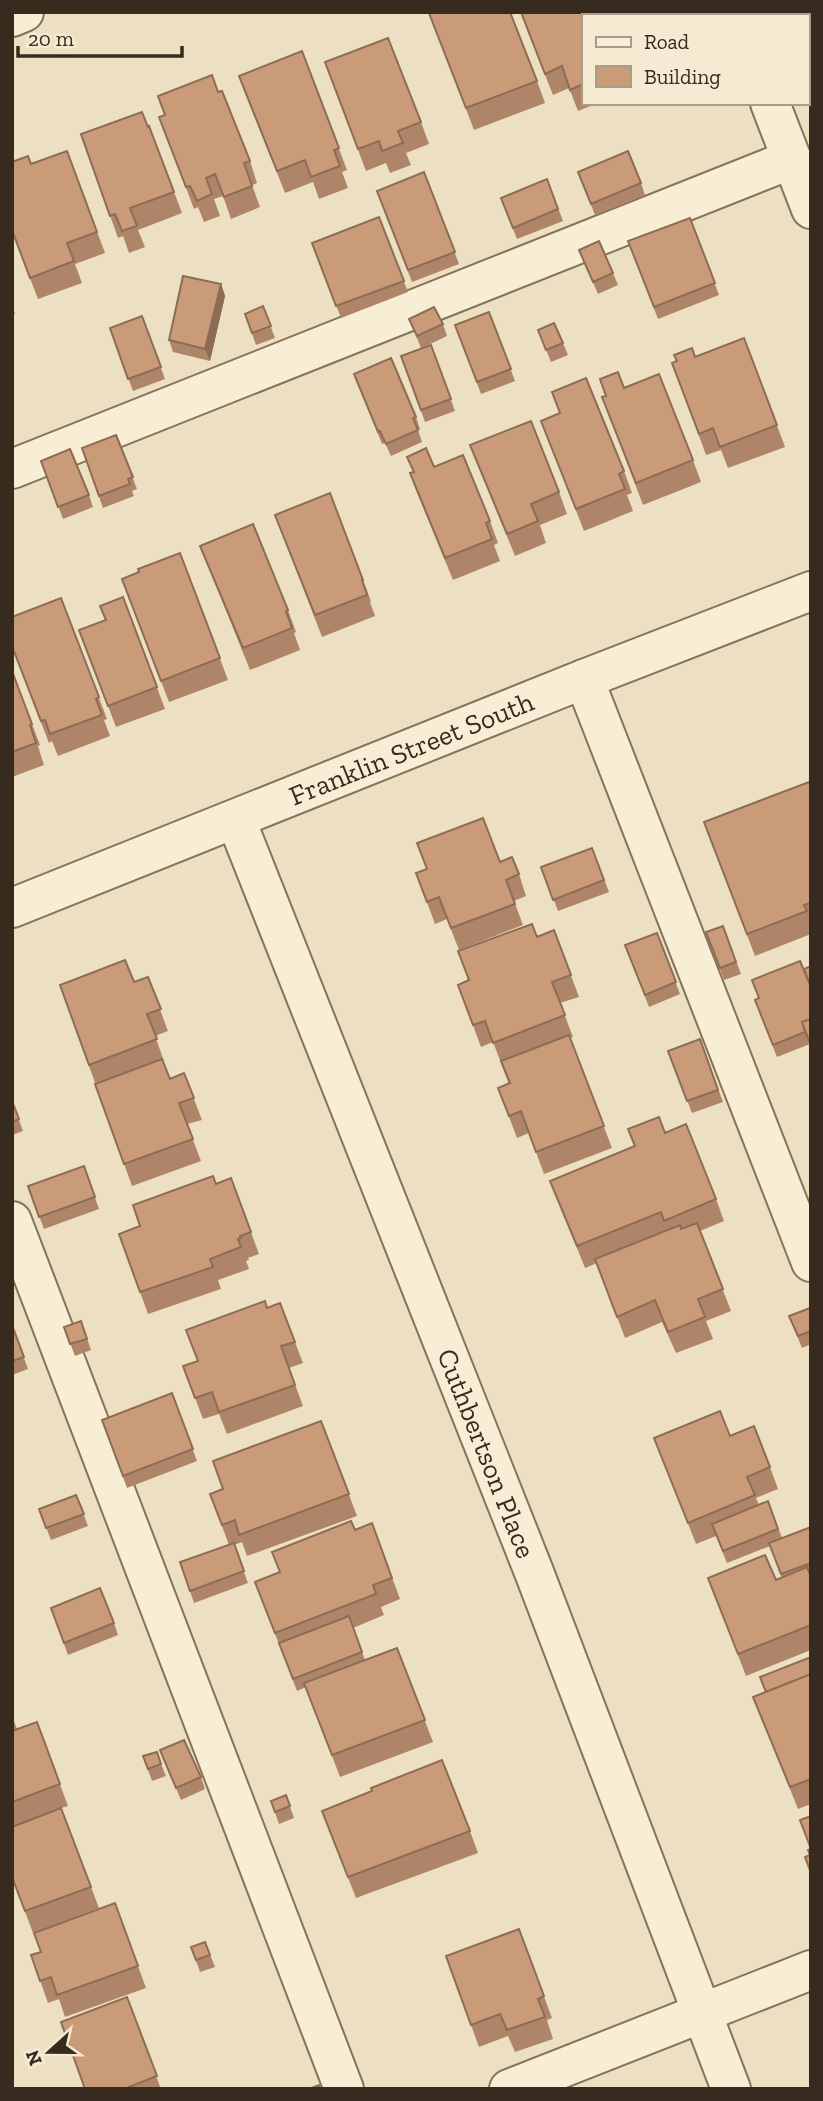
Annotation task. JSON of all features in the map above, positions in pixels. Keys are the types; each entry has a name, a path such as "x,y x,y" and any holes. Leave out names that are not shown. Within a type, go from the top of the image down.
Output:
{"street":[{"path":"12,17 24,12"},
{"path":"771,105 796,145 811,209"},
{"path":"12,469 796,145"},
{"name":"Franklin Street South","path":"12,908 811,591"},
{"path":"584,679 811,1262"},
{"name":"Cuthbertson Place","path":"236,820 529,1559 731,2089"},
{"path":"12,1221 344,2089"},
{"path":"509,2089 811,1970"}],"building":[{"path":"510,12 537,81 466,108 429,13"},
{"path":"521,12 605,12 582,14 582,84 570,90 562,66 545,74"},
{"path":"388,38 421,122 398,131 403,143 382,151 379,141 358,149 325,62"},
{"path":"302,51 339,148 334,150 340,166 311,177 305,160 277,171 239,76"},
{"path":"212,75 218,92 222,91 250,161 244,163 252,186 224,197 215,174 206,178 212,194 197,201 190,186 186,187 159,117 165,115 158,96"},
{"path":"142,112 174,192 130,208 137,226 122,231 115,214 110,216 81,134"},
{"path":"67,151 97,232 67,243 74,261 30,278 12,230 12,162 28,156 31,164"},
{"path":"628,151 641,183 591,204 578,172"},
{"path":"424,172 455,252 408,270 377,191"},
{"path":"547,179 558,209 513,228 501,198"},
{"path":"379,217 404,281 336,306 312,243"},
{"path":"690,218 715,283 654,307 628,241"},
{"path":"599,241 613,273 593,282 579,250"},
{"path":"183,276 221,284 205,349 169,340"},
{"path":"263,306 271,326 252,333 245,314"},
{"path":"434,307 443,324 417,336 409,319"},
{"path":"489,312 511,369 477,382 455,325"},
{"path":"142,316 161,367 128,379 110,328"},
{"path":"554,323 563,343 546,350 538,330"},
{"path":"744,338 777,425 720,447 713,428 699,434 672,363 677,361 674,355 692,348 695,357"},
{"path":"431,345 451,399 421,410 401,356"},
{"path":"391,358 416,417 413,418 418,430 386,444 380,431 378,432 354,374"},
{"path":"618,372 624,388 659,374 693,460 636,483 602,397 606,396 600,379"},
{"path":"586,378 624,471 619,474 625,489 576,509 541,421 560,413 552,392"},
{"path":"531,421 559,492 531,504 538,521 507,534 470,445"},
{"path":"116,435 133,477 128,479 130,484 99,496 82,448"},
{"path":"426,448 434,467 463,455 490,521 486,523 492,539 445,558 410,473 414,472 407,457"},
{"path":"70,449 89,495 58,507 41,461"},
{"path":"330,493 367,595 315,615 275,515"},
{"path":"253,524 288,610 286,611 292,628 243,648 200,546"},
{"path":"180,553 220,658 161,681 122,579 139,572 138,569"},
{"path":"123,597 157,687 108,706 79,630 106,620 100,606"},
{"path":"61,598 99,697 96,699 102,715 50,734 45,720 41,721 12,646 12,617"},
{"path":"12,671 32,724 30,725 36,743 12,752"},
{"path":"809,782 811,903 804,905 807,911 747,934 704,822"},
{"path":"483,818 500,862 512,857 519,874 506,880 515,904 451,928 439,897 427,902 416,873 427,869 417,843"},
{"path":"592,848 604,880 553,900 541,867"},
{"path":"532,924 537,937 554,930 571,975 552,982 565,1015 493,1043 485,1021 473,1025 458,985 469,980 458,951"},
{"path":"723,926 736,962 720,968 706,932"},
{"path":"657,933 676,982 645,995 625,945"},
{"path":"125,960 134,982 148,977 161,1009 147,1014 157,1039 89,1065 60,985"},
{"path":"800,961 811,987 811,1019 802,1022 805,1032 773,1045 755,1000 759,998 752,980"},
{"path":"811,966 811,987 804,969"},
{"path":"811,1019 811,1046 802,1022"},
{"path":"569,1035 604,1126 536,1152 521,1111 509,1116 498,1088 510,1083 501,1061"},
{"path":"700,1039 718,1090 687,1101 668,1051"},
{"path":"162,1059 170,1079 184,1073 194,1098 179,1103 193,1139 124,1164 95,1084"},
{"path":"12,1101 19,1119 12,1122"},
{"path":"659,1117 665,1133 686,1124 716,1199 664,1221 661,1212 577,1246 550,1181 635,1146 628,1129"},
{"path":"84,1166 95,1197 39,1217 28,1186"},
{"path":"213,1176 216,1184 231,1178 251,1232 238,1239 241,1247 210,1259 213,1267 140,1292 119,1234 140,1226 133,1205"},
{"path":"697,1223 723,1289 698,1299 705,1317 668,1332 655,1300 617,1317 595,1259 680,1225 681,1229"},
{"path":"265,1301 267,1308 280,1303 295,1342 281,1346 295,1385 219,1412 212,1392 195,1398 183,1366 198,1361 186,1330"},
{"path":"810,1308 811,1331 798,1336 789,1316"},
{"path":"81,1321 87,1339 70,1344 64,1327"},
{"path":"12,1325 24,1357 12,1361"},
{"path":"172,1393 193,1449 123,1476 102,1420"},
{"path":"720,1411 730,1436 754,1426 770,1467 747,1477 755,1495 688,1523 654,1438"},
{"path":"321,1421 349,1494 239,1535 235,1520 222,1525 210,1494 223,1489 213,1461"},
{"path":"76,1495 84,1514 46,1528 39,1509"},
{"path":"768,1501 778,1529 723,1551 712,1524"},
{"path":"351,1521 355,1530 372,1523 392,1578 373,1585 376,1594 275,1633 255,1582 280,1572 272,1552"},
{"path":"811,1527 811,1563 781,1574 769,1543"},
{"path":"234,1543 244,1571 190,1591 180,1562"},
{"path":"765,1555 776,1580 807,1567 811,1577 811,1625 738,1654 708,1578"},
{"path":"100,1588 114,1623 64,1643 51,1608"},
{"path":"349,1616 362,1652 293,1679 279,1643"},
{"path":"397,1648 425,1720 332,1755 304,1683"},
{"path":"811,1657 811,1674 766,1692 760,1677"},
{"path":"811,1674 811,1779 790,1787 753,1697"},
{"path":"37,1722 60,1784 12,1802 12,1731"},
{"path":"184,1740 201,1777 176,1788 160,1750"},
{"path":"157,1752 161,1764 148,1769 143,1756"},
{"path":"442,1760 470,1831 348,1877 322,1811"},
{"path":"286,1795 290,1806 275,1812 271,1801"},
{"path":"61,1808 91,1887 25,1911 12,1877 12,1827"},
{"path":"811,1816 811,1849 800,1820"},
{"path":"811,1849 810,1870 805,1857 810,1855 808,1850"},
{"path":"115,1903 138,1966 57,1995 51,1977 40,1981 31,1955 41,1952 34,1933"},
{"path":"519,1929 544,1996 538,1999 545,2017 507,2030 500,2014 471,2025 446,1956"},
{"path":"205,1942 210,1955 196,1960 191,1947"},
{"path":"127,1997 157,2076 124,2089 85,2089 61,2022"}]}
